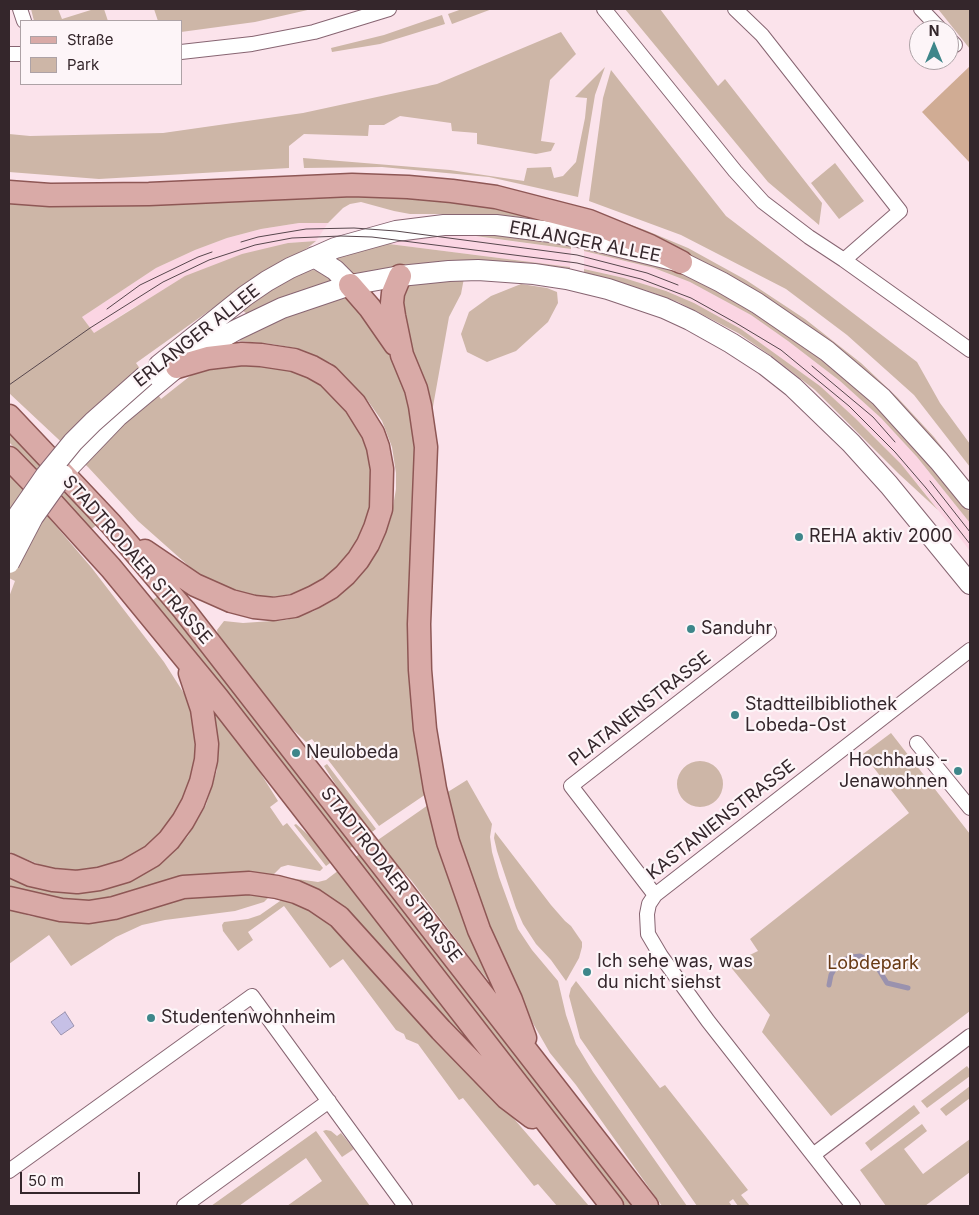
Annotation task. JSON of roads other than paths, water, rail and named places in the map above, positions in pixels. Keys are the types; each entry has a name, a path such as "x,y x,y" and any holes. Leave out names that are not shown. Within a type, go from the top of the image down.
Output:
{"main road":[{"path":"9,192 50,195 149,194 352,185 452,191 496,197 589,220 650,246 681,262"},
{"name":"ERLANGER ALLEE","path":"9,563 34,517 70,466 148,382 244,296 267,281 314,257 355,242 396,232 444,225 496,225 551,232 681,262 721,282 757,303 827,350 858,376 901,418 970,499"},
{"path":"314,257 335,270 350,285 370,308 402,355"},
{"name":"ERLANGER ALLEE","path":"9,533 19,514 46,475 93,422 148,382 177,367 211,344 262,317 304,300 350,285 400,276 478,270 567,279 639,298 690,320 731,343 800,393 851,443 889,484 970,584"},
{"path":"400,276 392,303 402,355 416,389 426,447 419,624 420,670 425,729 435,789 448,842 464,889 479,930 511,1000 531,1056"},
{"path":"111,524 149,554 195,586 231,602 274,609 294,606 314,598 330,588 358,560 375,528 381,509 383,489 382,468 378,448 373,433 355,404 328,376 294,360 261,355 242,354 208,358 177,367"},
{"name":"STADTRODAER STRASSE","path":"9,416 111,524 184,610 647,1206"},
{"name":"STADTRODAER STRASSE","path":"9,458 43,492 111,568 181,654 270,765 612,1206"},
{"path":"9,865 31,875 53,880 77,882 99,879 126,871 152,856 169,840 193,803 201,782 206,760 207,744 202,709 194,682 181,654"},
{"path":"9,898 61,910 89,912 114,908 183,887 249,883 296,892 314,900 339,917 441,1030 508,1098 556,1134"}],"street":[{"path":"182,52 252,44 314,32 389,9"},
{"path":"604,9 728,163 763,202 809,237 970,350"},
{"path":"735,9 762,35 900,211 844,260"},
{"path":"921,9 931,20"},
{"name":"PLATANENSTRASSE","path":"655,895 571,786 769,632"},
{"name":"KASTANIENSTRASSE","path":"853,1206 708,1021 654,945 648,934 646,922 649,904 655,895 970,650"},
{"path":"918,743 970,808"},
{"path":"9,1171 252,996 405,1206"},
{"path":"813,1155 970,1036"},
{"path":"184,1206 329,1102"}],"waterway":[{"path":"829,985 831,975 836,966 843,960 860,956 874,962 887,983 908,988"}],"tram line":[{"path":"241,242 258,237 306,229 354,228 396,231 577,255 647,273 678,285"},
{"path":"9,385 90,328 163,282 209,260 255,245 292,238 372,237 577,263 641,279 691,298 781,350 849,406 895,452 970,544"},
{"path":"107,309 140,285 212,252"},
{"path":"812,366 873,417 895,442"},
{"path":"930,481 970,532"}],"place":[{"name":"REHA aktiv 2000","path":"799,537"},
{"name":"Sanduhr","path":"691,629"},
{"name":"Stadtteilbibliothek Lobeda-Ost","path":"735,715"},
{"name":"Neulobeda","path":"296,753"},
{"name":"Hochhaus - Jenawohnen","path":"958,771"},
{"name":"Ich sehe was, was du nicht siehst","path":"587,972"},
{"name":"Studentenwohnheim","path":"151,1018"}],"park label":[{"name":"Lobdepark","path":"873,964"}]}
